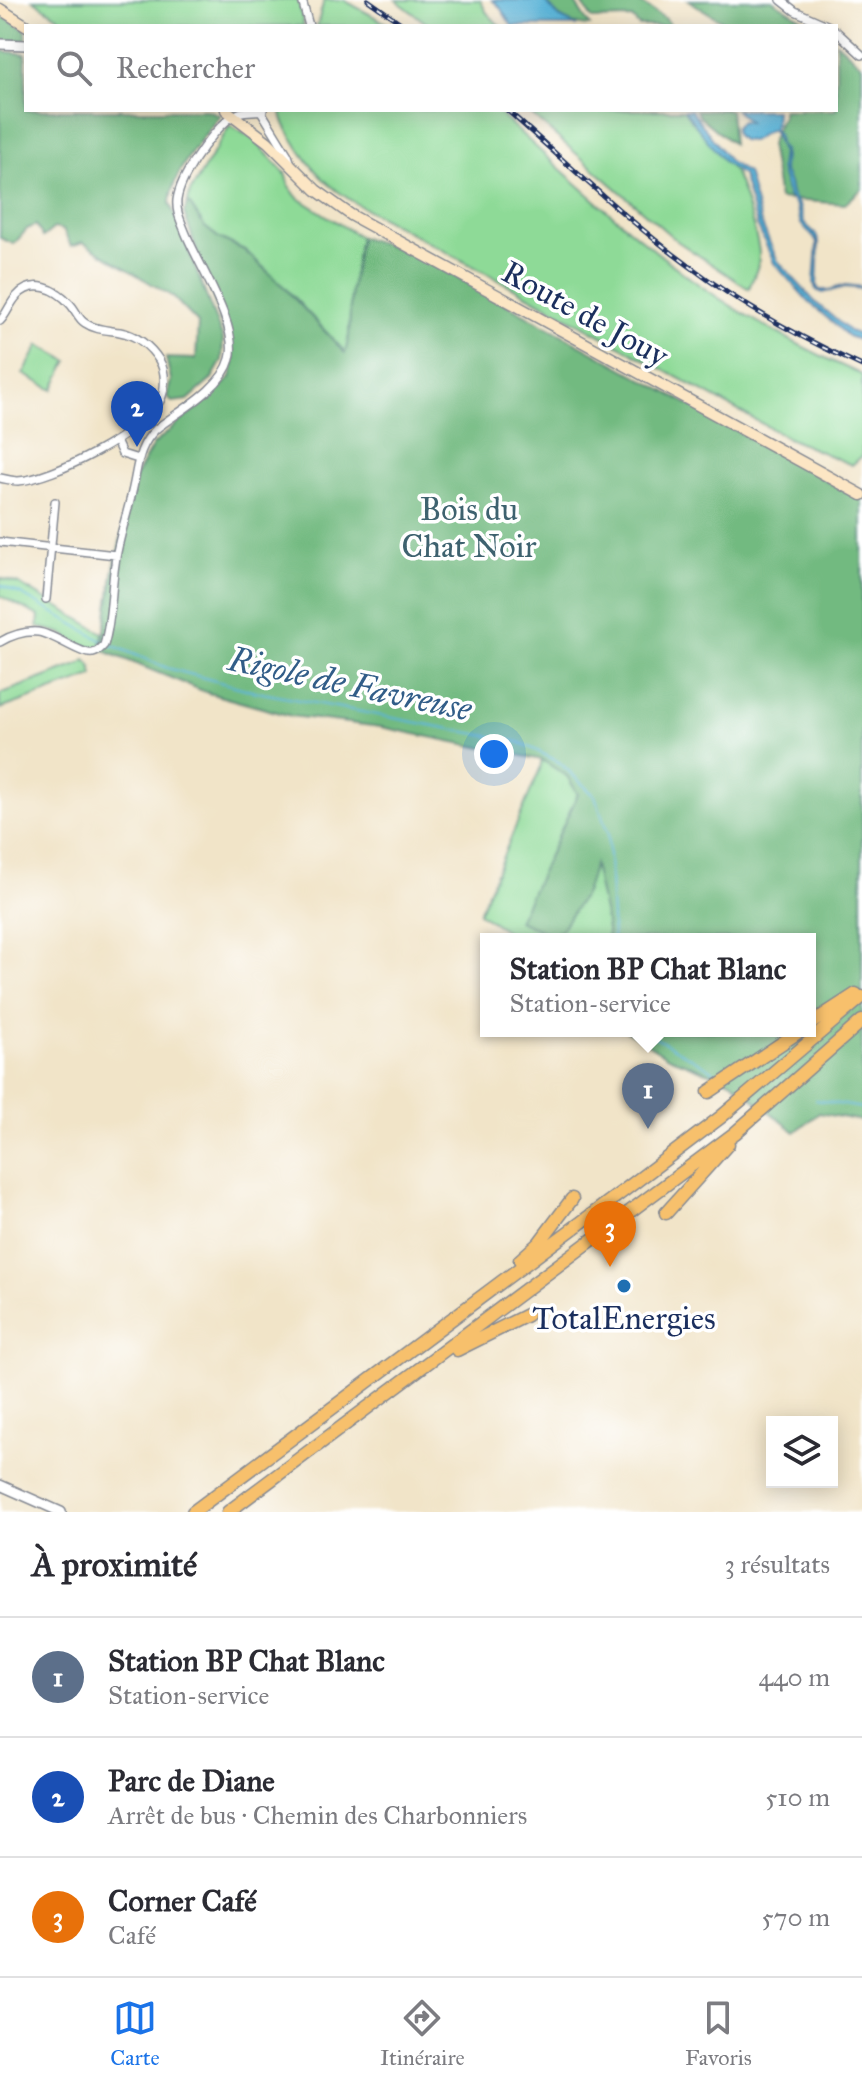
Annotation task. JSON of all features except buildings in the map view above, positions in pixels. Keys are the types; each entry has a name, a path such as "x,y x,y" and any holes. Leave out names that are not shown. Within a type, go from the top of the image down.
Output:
{"highway":[{"path":"816,1020 862,990"},
{"path":"816,1036 862,997"},
{"path":"228,1512 735,1133 862,1021"},
{"path":"709,1092 791,1037"},
{"path":"180,1512 196,1510 516,1271 721,1117 815,1037"},
{"path":"666,1213 735,1133"},
{"path":"516,1271 520,1261 539,1243 572,1199"},
{"path":"439,1356 527,1315"}],"main road":[{"path":"0,9 24,24"},
{"name":"Route de Jouy","path":"230,113 268,142 316,190 351,215 862,495"}],"street":[{"path":"302,0 308,24"},
{"path":"781,0 795,11 824,24"},
{"path":"838,33 862,55"},
{"path":"0,44 24,45"},
{"name":"Route de Jouy","path":"263,112 292,166"},
{"path":"0,642 20,633 39,632 85,653 92,653 103,644 116,555 138,459 149,436 216,383 230,361 228,328 186,238 177,208 181,186 198,155 230,113"},
{"path":"0,321 20,293 36,286 49,287 71,304 82,321 106,331 127,333 144,342 163,367 164,387 159,403 151,413 116,441 75,463 45,474 21,481 0,478"},
{"path":"116,441 122,454 138,459"},
{"path":"46,599 55,502"},
{"path":"0,542 116,555"},
{"path":"0,1485 61,1512"}],"green space":[{"path":"33,0 298,0 304,24 73,24"},
{"path":"324,0 344,0 387,24 318,24"},
{"path":"396,0 480,0 498,24 427,24"},
{"path":"544,0 573,0 589,24 576,24 553,11"},
{"path":"580,0 635,0 670,24 637,24 632,18 592,19"},
{"path":"688,0 772,0 811,24 727,24"},
{"path":"0,15 24,29 24,40 0,41"},
{"path":"838,44 862,65 862,189 845,204 779,199 770,144 782,112 838,112"},
{"path":"0,51 24,54 24,112 212,112 220,115 182,168 170,203 223,339 222,361 211,380 188,400 172,402 167,397 171,380 166,358 196,359 198,323 173,297 83,242 71,246 63,230 54,228 43,237 36,225 27,229 14,244 0,238"},
{"path":"281,112 497,112 621,223 701,286 779,334 862,375 862,456 852,465 788,438 360,206 330,185 314,169"},
{"path":"528,112 686,112 730,166 742,189 759,253 749,289 677,241"},
{"path":"697,112 730,112 733,144"},
{"path":"230,125 254,140 285,173 297,197 360,237 351,290 346,353 245,250 204,227 188,202 190,192"},
{"name":"Bois du Chat Noir","path":"188,202 205,227 244,250 282,285 345,353 360,237 410,251 862,500 862,1121 819,1113 795,1132 731,1081 668,1057 636,1037 816,1037 816,933 607,933 594,865 585,893 559,933 546,933 518,921 578,794 567,776 542,760 381,727 291,716 208,693 102,650 114,568 135,477 153,445 231,378 234,360 184,213"},
{"path":"39,345 68,361 53,390 23,374"},
{"path":"0,578 19,584 103,633 101,645 96,649 86,647 61,633 38,627 39,616 0,596"},
{"path":"86,660 91,665 93,676 0,709 0,694"},
{"path":"542,759 567,776 578,794 519,921 594,863 607,933 510,933 479,913"}],"water":[{"path":"492,0 544,0 559,17 573,24 511,24"},
{"path":"686,112 692,112 730,162 747,173 761,223 777,260 815,302 849,331 862,336 862,341 848,336 809,302 774,263 758,227 742,175 725,163"},
{"path":"738,112 776,112 773,129 784,150 783,170 804,223 815,233 819,242 819,290 846,285 862,289 845,287 823,293 816,290 817,243 801,224 796,206 788,196 780,168 782,153 776,138 771,129 751,141 741,140 735,134 735,127 741,121 748,122"}],"waterway":[{"name":"Rigole de Favreuse","path":"0,585 101,640"},
{"name":"Rigole de Favreuse","path":"107,643 167,668 257,692 519,742 559,762 595,796 608,833 613,933"},
{"name":"Rigole de Favreuse","path":"654,1037 719,1074"},
{"name":"Rigole de Favreuse","path":"816,1100 862,1108"}],"railway":[{"path":"368,0 402,24"},
{"path":"509,112 618,209 708,280 772,320 862,366"}],"place":[{"name":"Parc de Diane","path":"137,447"},
{"name":"Station BP Chat Blanc","path":"648,1129"},
{"name":"Corner Café","path":"610,1267"},
{"name":"TotalEnergies","path":"624,1286"}]}
